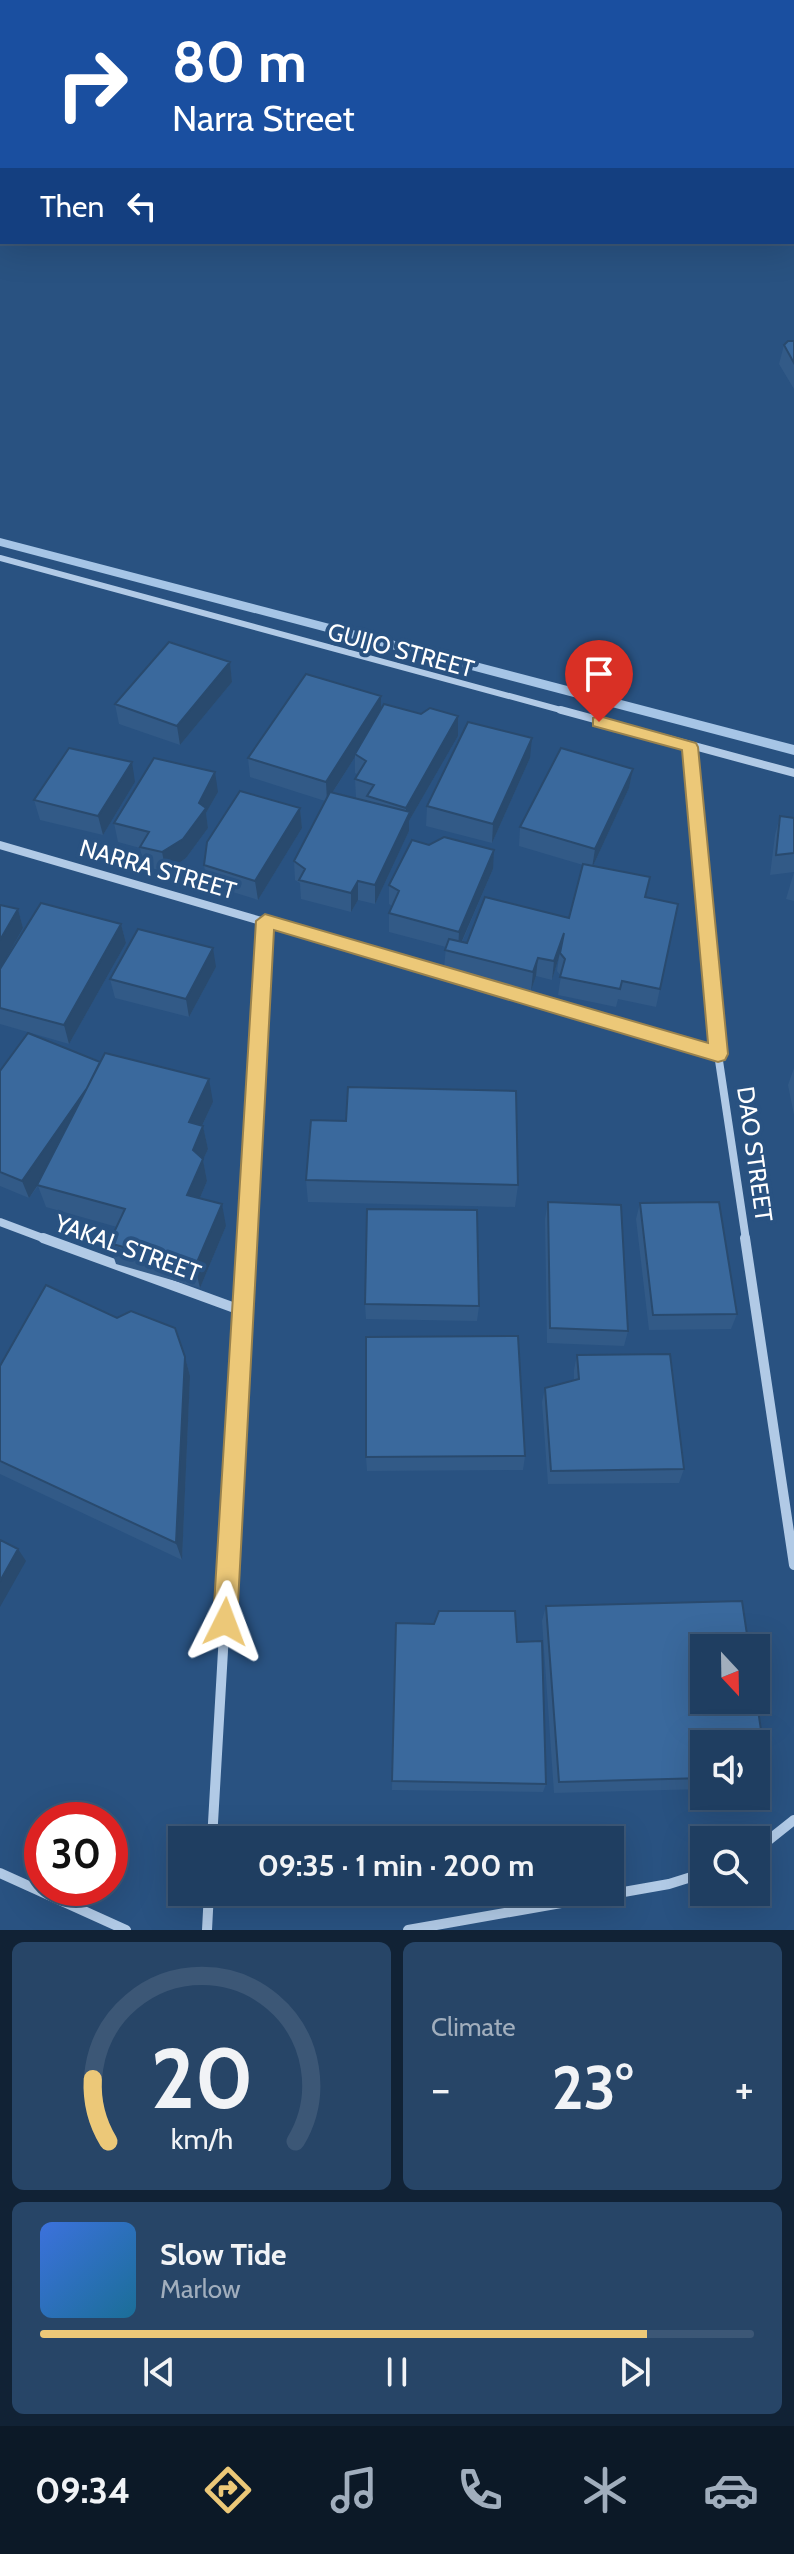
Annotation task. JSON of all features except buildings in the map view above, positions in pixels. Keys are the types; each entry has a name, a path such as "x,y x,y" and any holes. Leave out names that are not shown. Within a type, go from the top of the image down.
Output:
{"street":[{"name":"GUIJO STREET","path":"0,558 794,773"},
{"name":"DAO STREET","path":"690,747 718,1054 794,1565"},
{"name":"NARRA STREET","path":"0,845 718,1054"},
{"path":"213,1826 265,921"},
{"name":"YAKAL STREET","path":"0,1222 243,1311"},
{"path":"770,1840 794,1820"},
{"path":"0,1873 126,1930"},
{"path":"408,1930 669,1884 690,1877"},
{"path":"207,1930 208,1906"}],"waterway":[{"path":"0,542 794,750"}],"route":[{"path":"225,1622 265,921 718,1054 690,747 599,722"}]}
